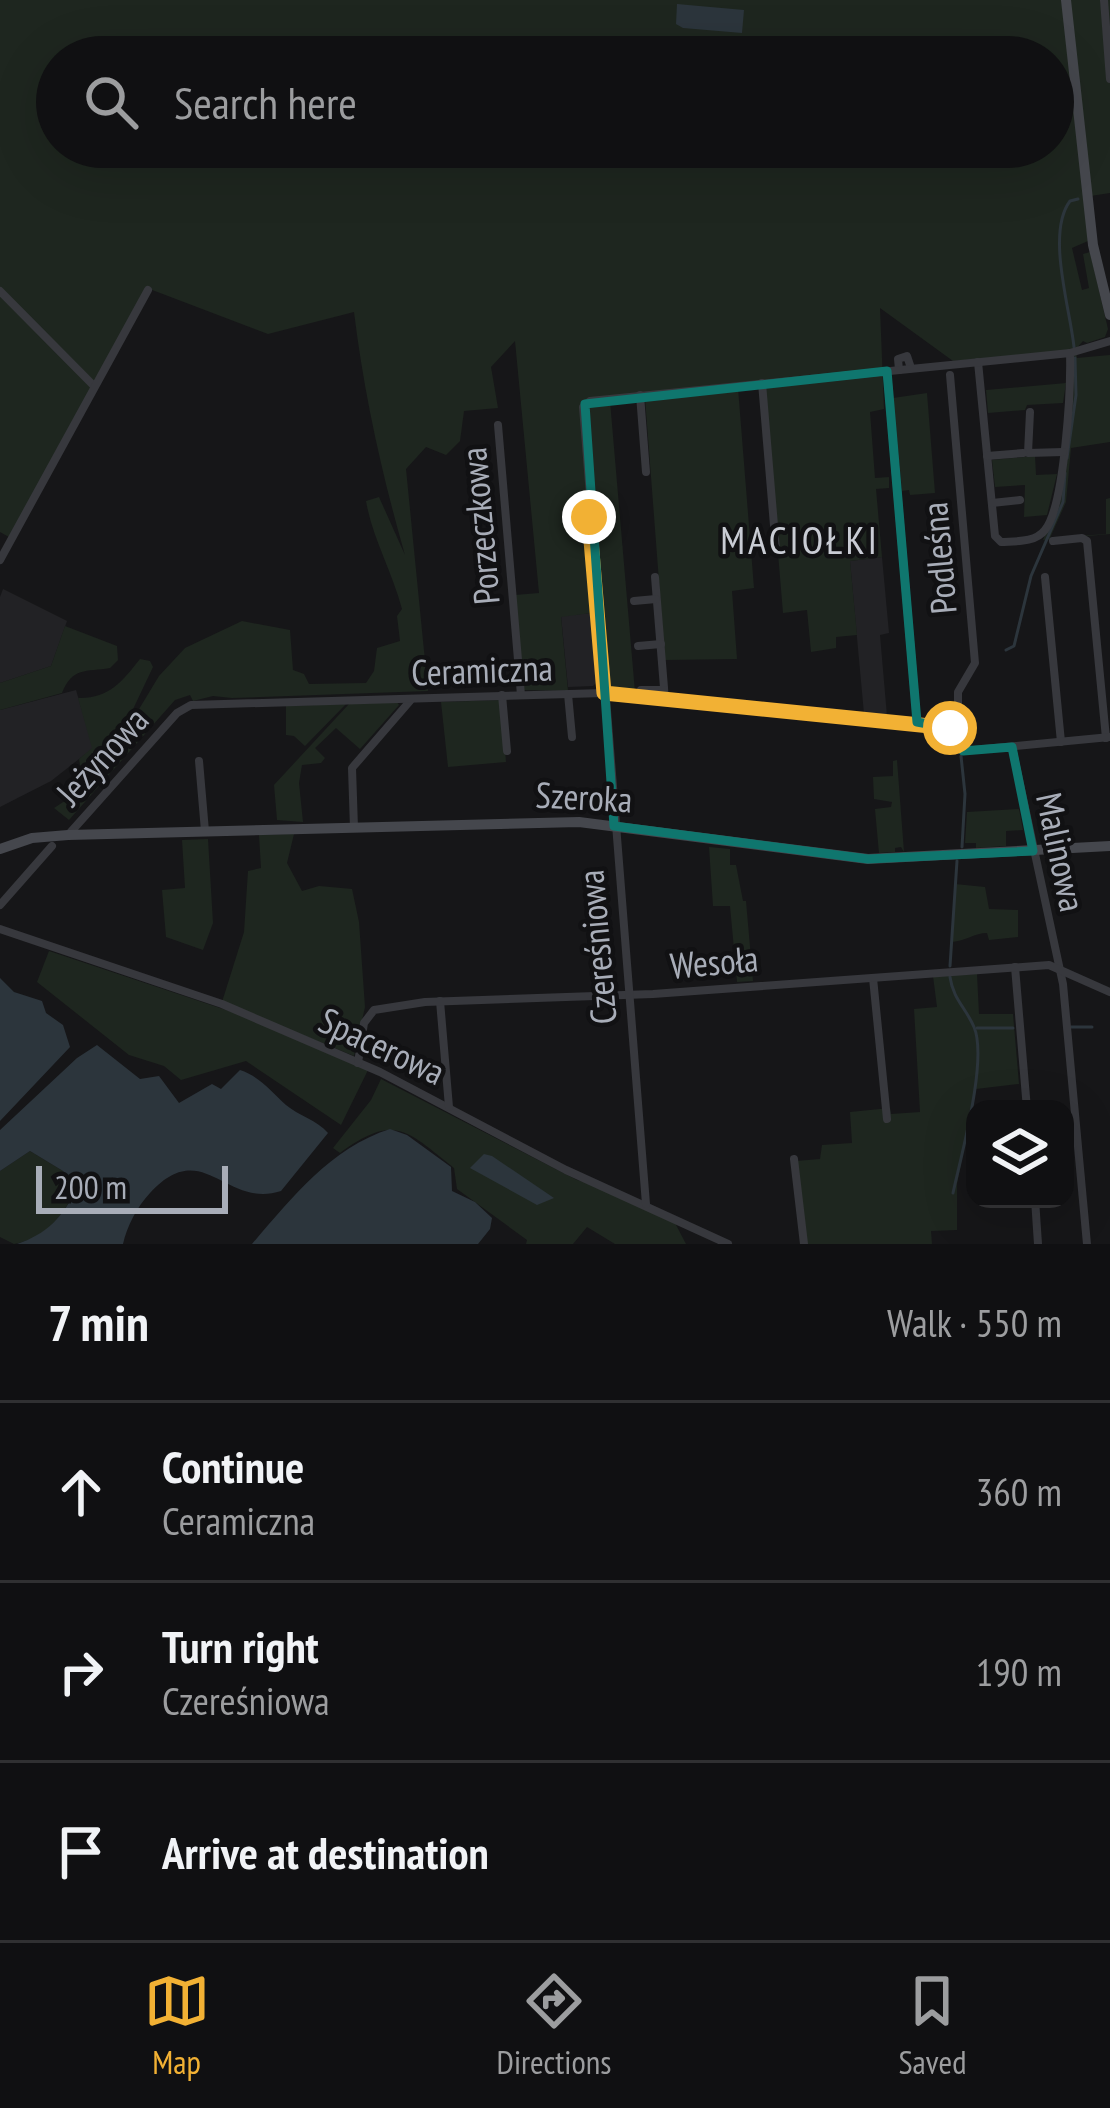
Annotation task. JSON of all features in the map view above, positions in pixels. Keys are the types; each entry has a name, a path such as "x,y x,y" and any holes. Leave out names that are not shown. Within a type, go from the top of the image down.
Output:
{"street":[{"path":"1066,0 1070,36"},
{"path":"1104,0 1110,79"},
{"path":"1074,73 1093,245 1110,315"},
{"path":"0,560 148,290"},
{"path":"0,291 93,385"},
{"path":"646,472 640,395 1070,353 1110,341"},
{"path":"978,362 994,536 1001,542 1031,540 1040,535 1055,506 1070,353"},
{"path":"885,371 905,628"},
{"name":"Podleśna","path":"885,371 916,722"},
{"name":"Podleśna","path":"950,375 975,663 958,692 958,723 953,730"},
{"path":"762,383 776,550"},
{"name":"Czereśniowa","path":"640,395 590,400 583,407 583,424 646,1204"},
{"path":"1030,412 1028,453 1063,452"},
{"name":"Porzeczkowa","path":"498,424 521,695"},
{"path":"987,456 1023,453"},
{"path":"992,503 1020,500"},
{"path":"1053,541 1087,541 1108,737"},
{"path":"641,690 664,695 655,577"},
{"path":"1045,577 1061,742"},
{"path":"634,601 656,599"},
{"path":"638,646 661,644"},
{"name":"Ceramiczna","path":"177,713 191,705 604,693 916,722 953,730 960,751 1108,737"},
{"path":"568,694 572,737"},
{"path":"502,695 507,751"},
{"path":"354,828 352,767 411,700"},
{"name":"Jeżynowa","path":"68,835 177,713"},
{"name":"Malinowa","path":"1012,747 1058,968 1087,1244"},
{"path":"199,761 205,831"},
{"name":"Szeroka","path":"0,850 68,835 559,822 868,860 1110,846"},
{"name":"Jeżynowa","path":"0,904 52,841"},
{"name":"Spacerowa","path":"0,929 222,1004 449,1106 566,1170 728,1244"},
{"path":"1015,967 1026,1100"},
{"name":"Wesoła","path":"358,1063 364,1022 374,1010 440,1001 629,995 1015,967 1058,968 1110,992"},
{"path":"873,977 887,1118"},
{"path":"440,1001 449,1106"},
{"path":"794,1159 804,1244"},
{"path":"1036,1208 1038,1244"}],"highlighted area":[{"path":"887,371 917,722 950,728 963,751 1012,747 1033,851 868,859 614,826 585,404"}],"shaded area":[{"path":"0,0 1110,0 1110,193 1084,197 1088,241 1072,248 1082,290 1089,288 1083,254 1090,252 1108,329 1105,337 1083,341 1076,349 1077,358 1110,355 1110,442 1071,448 1066,502 1050,538 1106,534 1106,499 1110,498 1110,534 1043,540 1058,497 1067,448 1071,397 1067,352 953,361 880,308 884,409 870,412 875,478 889,477 889,488 876,489 882,557 850,561 857,635 836,637 836,648 811,652 807,610 783,613 764,385 738,388 754,588 732,591 737,659 665,660 645,398 610,401 635,692 606,690 599,612 561,617 568,691 523,690 515,595 539,593 515,341 491,367 498,408 464,411 460,441 446,455 426,447 406,469 428,691 213,696 193,701 190,695 175,700 69,820 54,808 86,787 104,767 159,676 185,648 242,621 290,630 293,670 304,674 309,684 366,683 374,671 377,648 400,641 397,616 402,609 366,501 379,497 405,555 375,434 354,312 268,334 147,288 9,537 0,532"},
{"path":"677,4 744,10 742,33 683,28 676,24"},
{"path":"1066,383 1063,403 988,413 986,390"},
{"path":"927,393 935,493 910,495 909,490 902,491 893,398"},
{"path":"1035,456 1036,475 1057,474 1047,515 1024,517 1025,485 995,487 992,460"},
{"path":"882,557 889,633 880,635 887,716 864,714 850,561"},
{"path":"3,589 67,621 51,666 0,683 0,597"},
{"path":"591,613 597,682 568,687 561,616"},
{"path":"65,626 117,646 118,660 110,668 75,675 62,693 0,710 0,683 51,666"},
{"path":"140,659 153,667 116,745 83,783 79,759 92,748 78,698 114,688"},
{"path":"76,690 93,748 51,781 0,807 0,710"},
{"path":"501,700 506,762 448,767 441,702"},
{"path":"397,702 360,749 336,728 315,748 325,758 321,763 302,765 303,822 277,820 274,785 349,704"},
{"path":"346,704 305,746 286,735 286,706"},
{"path":"897,760 904,852 901,847 879,853 875,809 891,807 892,802 874,799 873,777 893,776 893,761"},
{"path":"1019,809 1023,830 1006,831 1006,846 976,848 976,843 965,843 967,812"},
{"path":"294,834 287,863 302,891 319,886 352,889 365,1007 354,1056 222,1002 244,932 248,871 261,868 259,835"},
{"path":"208,839 213,923 203,950 166,937 162,890 185,888 182,840"},
{"path":"709,847 730,849 730,865 736,865 746,901 753,981 737,982 730,906 713,906"},
{"path":"955,884 985,887 989,909 1018,910 1018,937 989,940 987,933 952,942"},
{"path":"49,951 241,1015 368,1070 341,1125 246,1061 181,1080 164,1066 129,1055 37,982"},
{"path":"977,974 979,1014 1013,1014 1019,1084 976,1089 974,1100 966,1100 957,1230 931,1231 932,1244 806,1244 796,1161 820,1159 822,1145 852,1143 850,1112 890,1108 891,1114 920,1112 914,1009 937,1007 933,976"},
{"path":"0,978 14,992 42,1001 46,1013 63,1025 70,1047 0,1121"},
{"path":"97,1045 140,1079 159,1076 179,1103 212,1084 221,1089 240,1070 328,1133 281,1191 244,1191 200,1172 185,1171 169,1177 145,1198 123,1244 17,1244 53,1223 77,1188 63,1171 30,1151 0,1171 0,1130"},
{"path":"381,1079 577,1180 674,1221 686,1244 615,1244 587,1227 573,1244 526,1244 527,1240 457,1189 454,1168 411,1136 388,1130 374,1133 340,1153 333,1148 371,1100"},
{"path":"390,1129 407,1135 451,1167 452,1191 475,1202 492,1218 478,1244 252,1244 330,1162"},
{"path":"30,1151 63,1171 77,1188 52,1225 14,1244 0,1237 0,1171"},
{"path":"484,1154 554,1198 537,1205 470,1168"}],"waterway":[{"path":"1074,347 1060,232 1070,201 1078,199"},
{"path":"1067,458 1076,395 1075,358"},
{"path":"1006,650 1014,646 1031,576 1063,502 1065,473"},
{"path":"961,756 962,847"},
{"path":"950,966 957,861"},
{"path":"950,977 974,1027 978,1062 953,1193"},
{"path":"1071,1027 1092,1027"},
{"path":"977,1028 1013,1028"}],"district":[{"name":"MACIOŁKI","path":"800,540"}],"route":[{"path":"589,517 604,693 950,728"}]}
